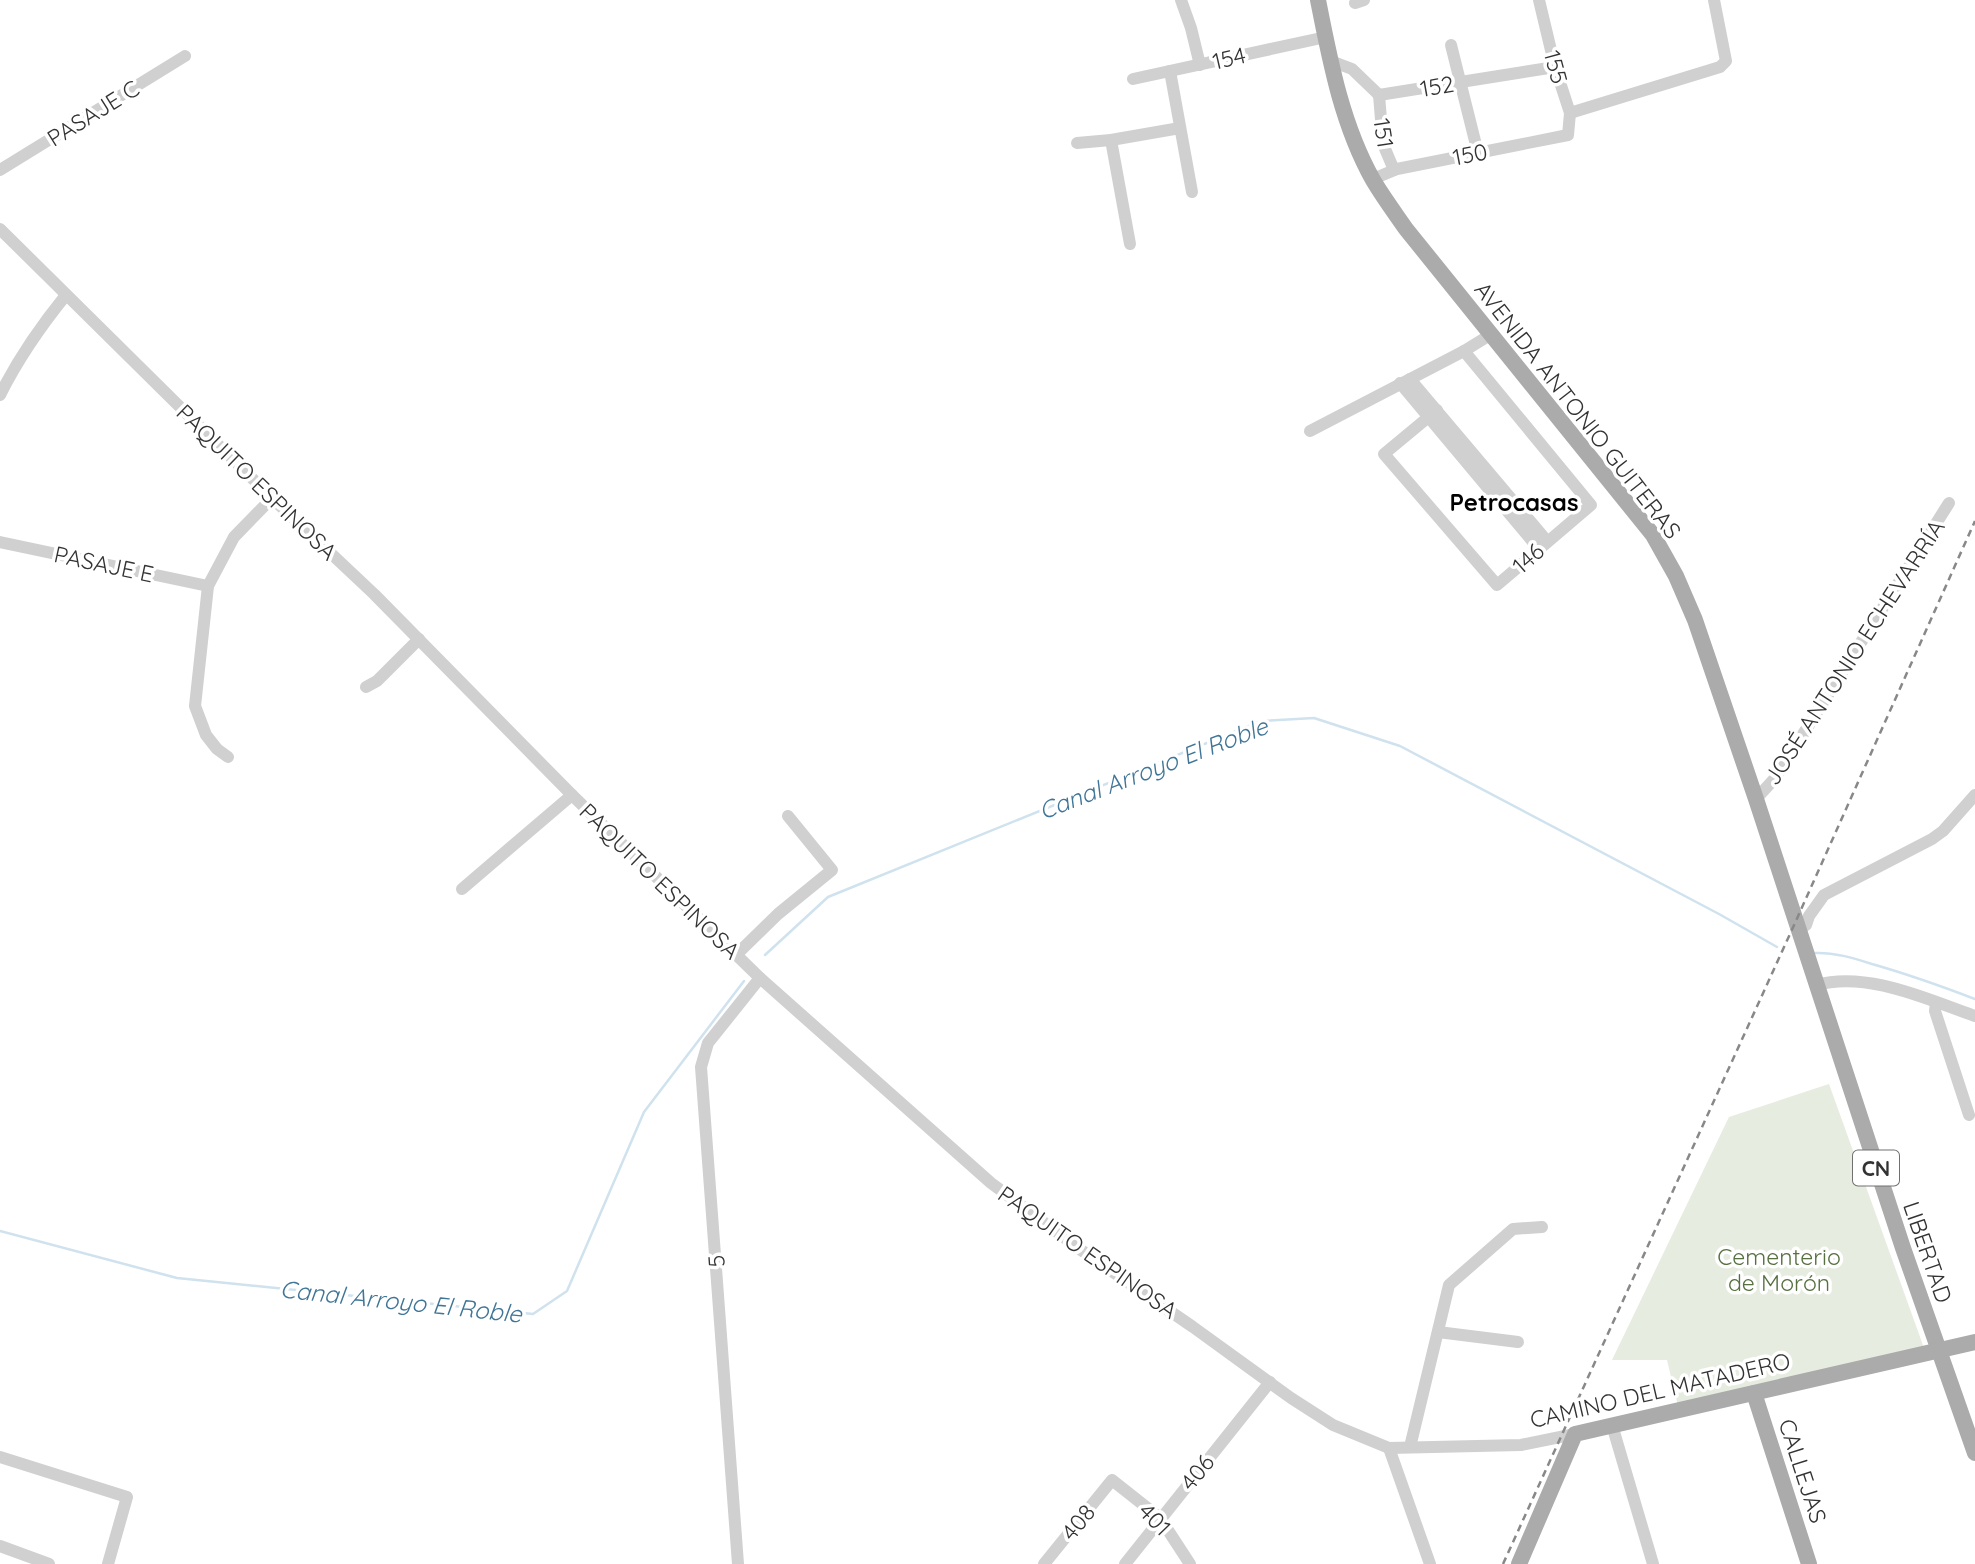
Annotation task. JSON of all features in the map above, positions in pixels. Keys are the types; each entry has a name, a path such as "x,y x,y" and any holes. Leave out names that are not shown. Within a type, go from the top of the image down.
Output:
{"main road":[{"name":"AVENIDA ANTONIO GUITERAS","path":"1318,0 1338,91 1354,138 1373,180 1406,229 1653,535 1676,576 1695,620 1816,985"},
{"name":"LIBERTAD","path":"1816,985 1938,1351 1975,1452"},
{"name":"CAMINO DEL MATADERO","path":"1575,1434 1975,1342"},
{"name":"CALLEJAS","path":"1754,1393 1809,1564"},
{"path":"1519,1564 1575,1434"}],"street":[{"path":"1181,0 1200,65"},
{"name":"155","path":"1539,0 1555,67 1570,113 1568,135"},
{"path":"1570,113 1720,67 1726,61 1714,0"},
{"name":"154","path":"1133,79 1326,37"},
{"path":"1451,45 1478,153"},
{"name":"PASAJE C","path":"0,170 185,56"},
{"path":"1331,61 1352,69 1379,96"},
{"name":"152","path":"1379,96 1555,67"},
{"path":"1170,72 1192,192"},
{"name":"151","path":"1379,96 1383,144 1394,170"},
{"path":"1077,143 1180,128"},
{"name":"150","path":"1373,180 1394,170 1568,135"},
{"path":"1111,140 1130,244"},
{"name":"PAQUITO ESPINOSA","path":"0,229 419,639 572,795 736,955 991,1183 1291,1398 1333,1425 1389,1448"},
{"path":"0,395 29,345 66,295"},
{"path":"1310,431 1490,335"},
{"name":"146","path":"1432,414 1384,454 1497,585 1591,505 1464,351"},
{"path":"1405,381 1543,545"},
{"path":"228,757 217,749 206,735 195,706 208,586 234,537 272,498"},
{"name":"JOSÉ ANTONIO ECHEVARRÍA","path":"1756,799 1776,777 1949,503"},
{"name":"PASAJE E","path":"0,542 208,586"},
{"path":"366,687 377,681 419,639"},
{"path":"462,889 572,795"},
{"path":"1798,930 1806,925 1824,895 1932,839 1943,831 1975,795"},
{"path":"736,955 778,914 832,870 788,816"},
{"name":"5","path":"738,1564 701,1067 708,1043 760,978"},
{"path":"1816,985 1840,980 1873,985 1975,1016"},
{"path":"1936,1003 1935,1011 1969,1115"},
{"path":"1410,1447 1449,1285 1513,1229 1542,1227"},
{"path":"1438,1332 1518,1342"},
{"name":"406","path":"1125,1564 1270,1382"},
{"path":"1612,1425 1653,1564"},
{"name":"CAMINO DEL MATADERO","path":"1389,1448 1521,1445 1575,1434"},
{"path":"1389,1448 1430,1564"},
{"path":"0,1457 127,1497 108,1564"},
{"name":"401","path":"1112,1480 1160,1518 1190,1564"},
{"name":"408","path":"1044,1564 1112,1480"},
{"path":"0,1546 49,1564"}],"green space":[{"name":"Cementerio de Morón","path":"1829,1084 1924,1348 1678,1406 1667,1360 1612,1360 1729,1117"}],"waterway":[{"name":"Canal Arroyo El Roble","path":"765,955 828,897 1261,721 1314,718 1400,746 1777,947"},
{"name":"Canal Arroyo El Roble","path":"1814,953 1836,954 1858,960 1975,999"},
{"name":"Canal Arroyo El Roble","path":"0,1231 177,1278 533,1314 567,1291 644,1112 744,981"}],"railway":[{"path":"1503,1564 1975,521"}],"district":[{"name":"Petrocasas","path":"1514,502"}]}
